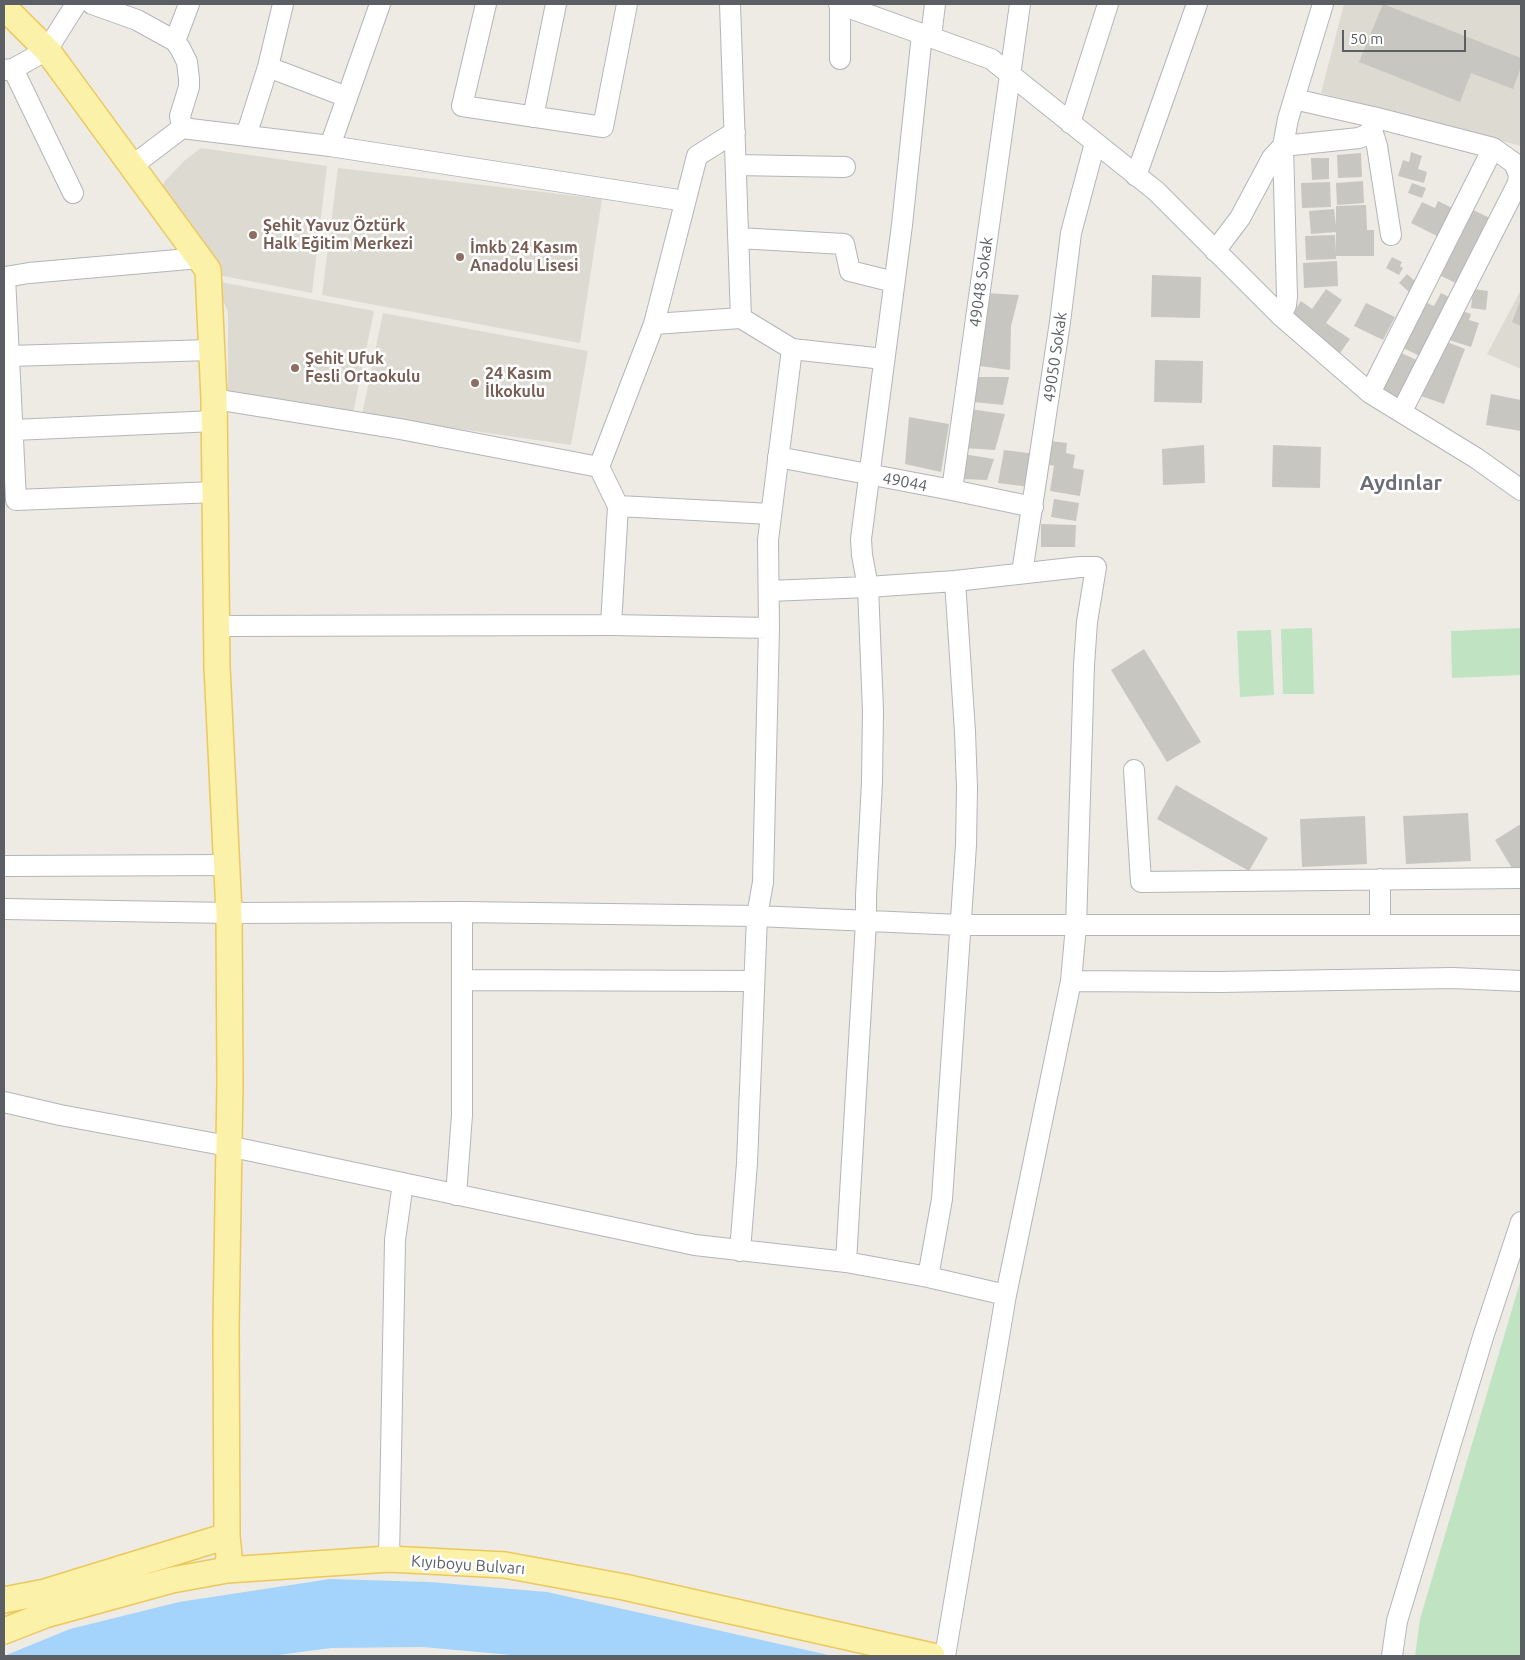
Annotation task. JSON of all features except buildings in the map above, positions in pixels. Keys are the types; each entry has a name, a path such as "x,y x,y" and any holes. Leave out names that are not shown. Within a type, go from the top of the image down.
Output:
{"main road":[{"path":"4,7 47,50 208,270 215,410 217,667 229,913 230,1082 228,1146 227,1570"},
{"path":"4,1600 45,1592 227,1536"},
{"name":"Kıyıboyu Bulvarı","path":"4,1631 44,1614 172,1580 227,1570 389,1559 505,1565 624,1587 932,1656"}],"street":[{"path":"73,193 8,69 47,50 76,4"},
{"path":"92,4 140,12 175,41 184,54 188,70 189,87 180,116 182,128"},
{"path":"175,41 189,4"},
{"path":"246,136 268,67 283,4"},
{"path":"330,146 380,4"},
{"path":"486,4 462,106 602,128 627,4"},
{"path":"534,117 556,4"},
{"path":"730,4 741,318"},
{"path":"846,1262 866,922 872,782 873,711 868,588 861,539 926,36 935,4"},
{"name":"49048 Sokak","path":"952,490 1020,4"},
{"path":"1070,123 1108,4"},
{"path":"1136,176 1197,4"},
{"path":"1281,316 1287,297 1283,146 1288,118 1323,4"},
{"path":"840,59 844,5 991,59 1156,191 1281,316 1370,393 1476,458 1521,490"},
{"path":"268,67 347,97"},
{"path":"1294,99 1374,124 1493,148 1514,163 1519,175 1518,183 1402,411"},
{"path":"1216,251 1240,218 1272,158 1283,146 1359,138 1366,135 1374,124"},
{"path":"1374,124 1391,235"},
{"path":"132,166 182,128 330,146 685,201"},
{"path":"611,624 618,506 599,466 654,324 697,156 735,132"},
{"name":"49050 Sokak","path":"1022,573 1060,322 1070,233 1095,143"},
{"path":"1370,393 1493,148"},
{"path":"736,165 845,167"},
{"path":"738,238 844,244 850,271 894,282"},
{"path":"200,258 30,273 5,277 16,500 215,492"},
{"path":"654,324 741,318 792,349 884,359"},
{"path":"740,1251 747,1162 757,916 763,882 769,628 768,540 792,349"},
{"path":"8,368 212,350"},
{"path":"13,430 215,410 400,429 599,466"},
{"name":"49044","path":"778,457 1032,507"},
{"path":"618,506 771,514"},
{"path":"769,590 868,588 1096,567 1087,622 1084,665 1076,926 1071,981 1006,1295 945,1656"},
{"path":"928,1277 942,1199 957,1000 966,845 967,788 955,581"},
{"path":"216,626 611,624 769,628"},
{"path":"1134,770 1141,882 1521,878"},
{"path":"4,866 226,865"},
{"path":"1380,879 1380,925"},
{"path":"4,909 229,913 462,912 757,916 960,925 1521,925"},
{"path":"456,1195 462,1115 462,912"},
{"path":"1071,981 1220,982 1453,978 1521,981"},
{"path":"462,980 754,981"},
{"path":"4,1102 88,1121 228,1146 695,1245 846,1262 928,1277 1006,1295"},
{"path":"389,1559 395,1240 403,1183"},
{"path":"1392,1656 1397,1621 1484,1334 1521,1222"}],"shaded area":[{"path":"1344,4 1521,4 1521,146 1321,93"},
{"name":"Şehit Yavuz Öztürk Halk Eğitim Merkezi","path":"201,148 327,166 312,293 213,274 160,190 165,181 184,161"},
{"name":"İmkb 24 Kasım Anadolu Lisesi","path":"338,168 602,199 580,343 322,295"},
{"name":"Şehit Ufuk Fesli Ortaokulu","path":"215,281 374,311 353,413 228,397 228,312"},
{"path":"1521,290 1521,369 1487,354"},
{"name":"24 Kasım İlkokulu","path":"383,313 588,351 571,445 362,415"}],"green space":[{"path":"1312,628 1314,694 1283,694 1281,629"},
{"path":"1521,628 1521,675 1452,678 1451,631"},
{"path":"1271,630 1274,695 1240,697 1237,631"},
{"path":"1521,1279 1521,1656 1415,1656 1420,1619"}],"water":[{"path":"330,1579 430,1582 547,1592 833,1656 522,1656 423,1647 331,1648 271,1656 4,1656 70,1629 179,1602"}],"place":[{"name":"Şehit Yavuz Öztürk Halk Eğitim Merkezi","path":"253,235"},
{"name":"İmkb 24 Kasım Anadolu Lisesi","path":"460,257"},
{"name":"Şehit Ufuk Fesli Ortaokulu","path":"295,368"},
{"name":"24 Kasım İlkokulu","path":"475,383"}],"district":[{"name":"Aydınlar","path":"1401,483"}]}
